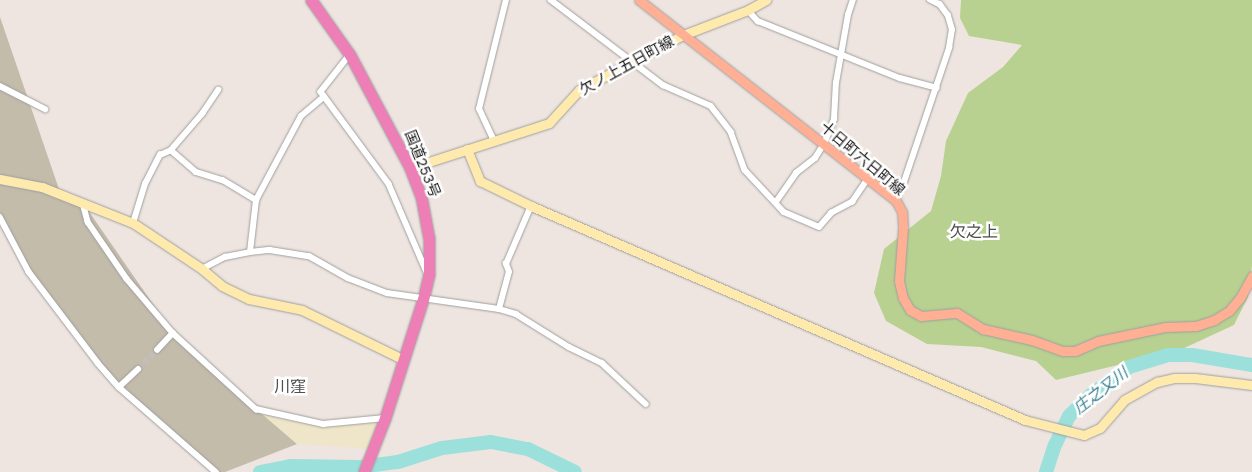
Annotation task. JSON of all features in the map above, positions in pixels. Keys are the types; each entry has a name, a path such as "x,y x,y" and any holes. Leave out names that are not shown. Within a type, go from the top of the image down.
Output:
{"highway":[{"name":"国道253号","path":"311,0 350,55 410,168 421,196 428,232 429,274 423,299 404,360 364,472"}],"main road":[{"name":"十日町六日町線","path":"639,0 896,201 902,212 903,227 899,281 903,298 910,310 921,316 957,313 983,329 1032,340 1062,351 1075,351 1098,341 1165,327 1196,326 1214,320 1229,311 1240,298 1252,276"}],"street":[{"path":"494,141 479,109 506,0"},
{"path":"551,0 630,62 663,85 711,106 731,132 745,170 784,212 819,227 831,213 852,202 867,180"},
{"name":"欠ノ上五日町線","path":"410,168 533,130 549,123 579,90 683,35 748,10 766,0"},
{"path":"776,202 796,173 815,158 824,144 834,119 841,55 852,0"},
{"path":"896,201 937,88 949,48 952,30 948,16 940,5 930,0"},
{"path":"748,10 758,21 900,78 937,88"},
{"path":"350,55 320,92 389,184 416,251 429,274"},
{"path":"0,86 45,109"},
{"path":"133,223 145,184 160,156 171,150 202,114 218,90"},
{"path":"250,252 256,200 301,116 324,97"},
{"path":"467,149 480,181 531,206 1025,420 1084,435 1100,428 1124,400 1157,382 1174,378 1195,378 1252,385"},
{"path":"171,150 196,172 223,180 256,200"},
{"path":"0,179 42,187 133,223 202,269 222,286 249,299 302,310 404,360"},
{"path":"83,203 88,222 127,279 173,333 256,409 323,424 384,418"},
{"path":"499,309 509,272 506,264 531,206"},
{"path":"0,216 29,272 98,363 120,387 216,472"},
{"path":"202,269 225,257 270,250 309,256 348,278 388,293 499,309 516,314 570,347 602,363 646,404"},
{"path":"158,350 173,333"},
{"path":"120,387 138,369"}],"shaded area":[{"path":"0,17 61,195 83,203 173,333 297,444 225,472 216,472 119,387 29,272 0,217"},
{"path":"256,409 323,424 385,418 373,449 297,444"}],"green space":[{"path":"961,0 1252,0 1252,265 1248,297 1234,325 1180,350 1056,380 1036,361 981,347 927,344 886,321 874,293 884,249 931,211 941,176 946,141 968,93 1003,67 1022,45 969,36 960,18"}],"waterway":[{"name":"庄之又川","path":"1046,472 1055,445 1069,416 1091,395 1129,367 1168,355 1192,355 1252,365"},
{"name":"庄之又川","path":"260,472 290,466 361,467 398,462 442,448 491,442 528,449 575,472"}],"tunnel":[{"path":"138,369 157,350"}],"district":[{"name":"欠之上","path":"974,232"},
{"name":"川窪","path":"290,387"}]}
